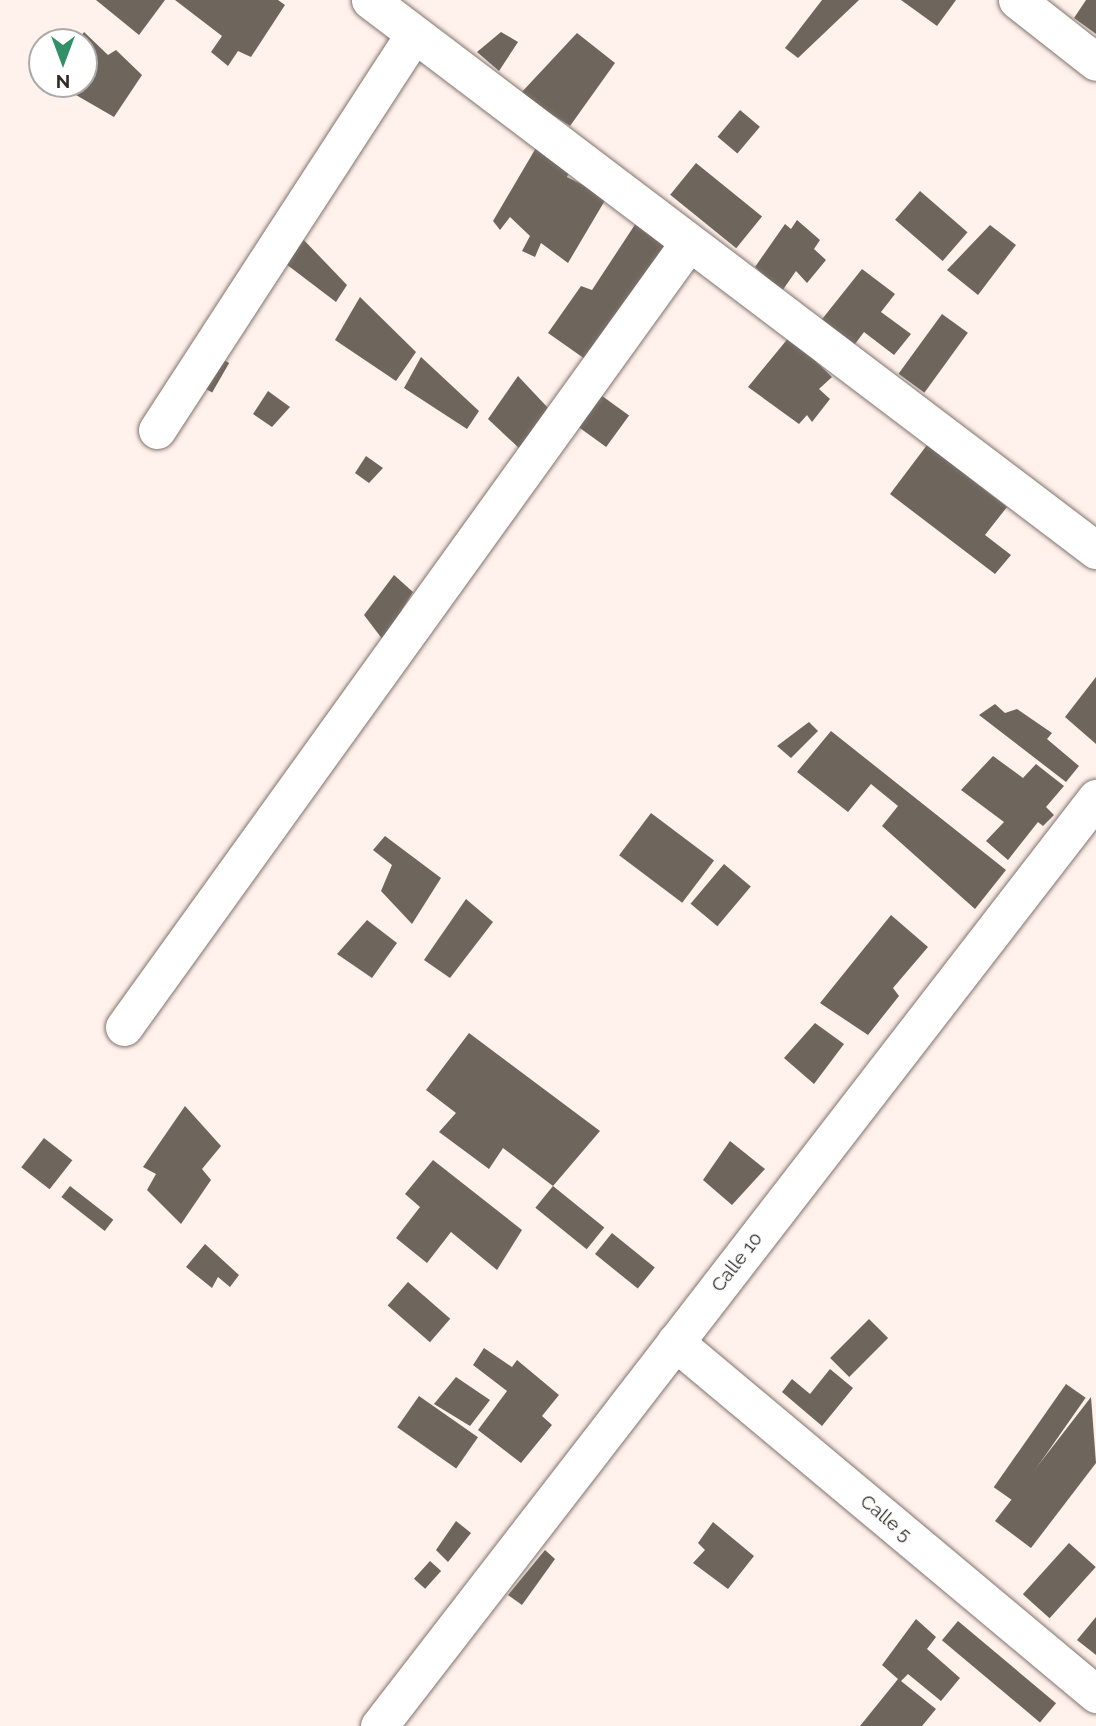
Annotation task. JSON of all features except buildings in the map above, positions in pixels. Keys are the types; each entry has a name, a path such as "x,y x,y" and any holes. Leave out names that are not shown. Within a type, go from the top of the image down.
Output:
{"street":[{"path":"370,0 687,245 895,393 1096,551"},
{"path":"1017,0 1096,62"},
{"path":"156,430 414,34"},
{"path":"124,1027 687,245"},
{"name":"Calle 10","path":"379,1726 1096,798"},
{"name":"Calle 5","path":"676,1342 1096,1694"}]}
